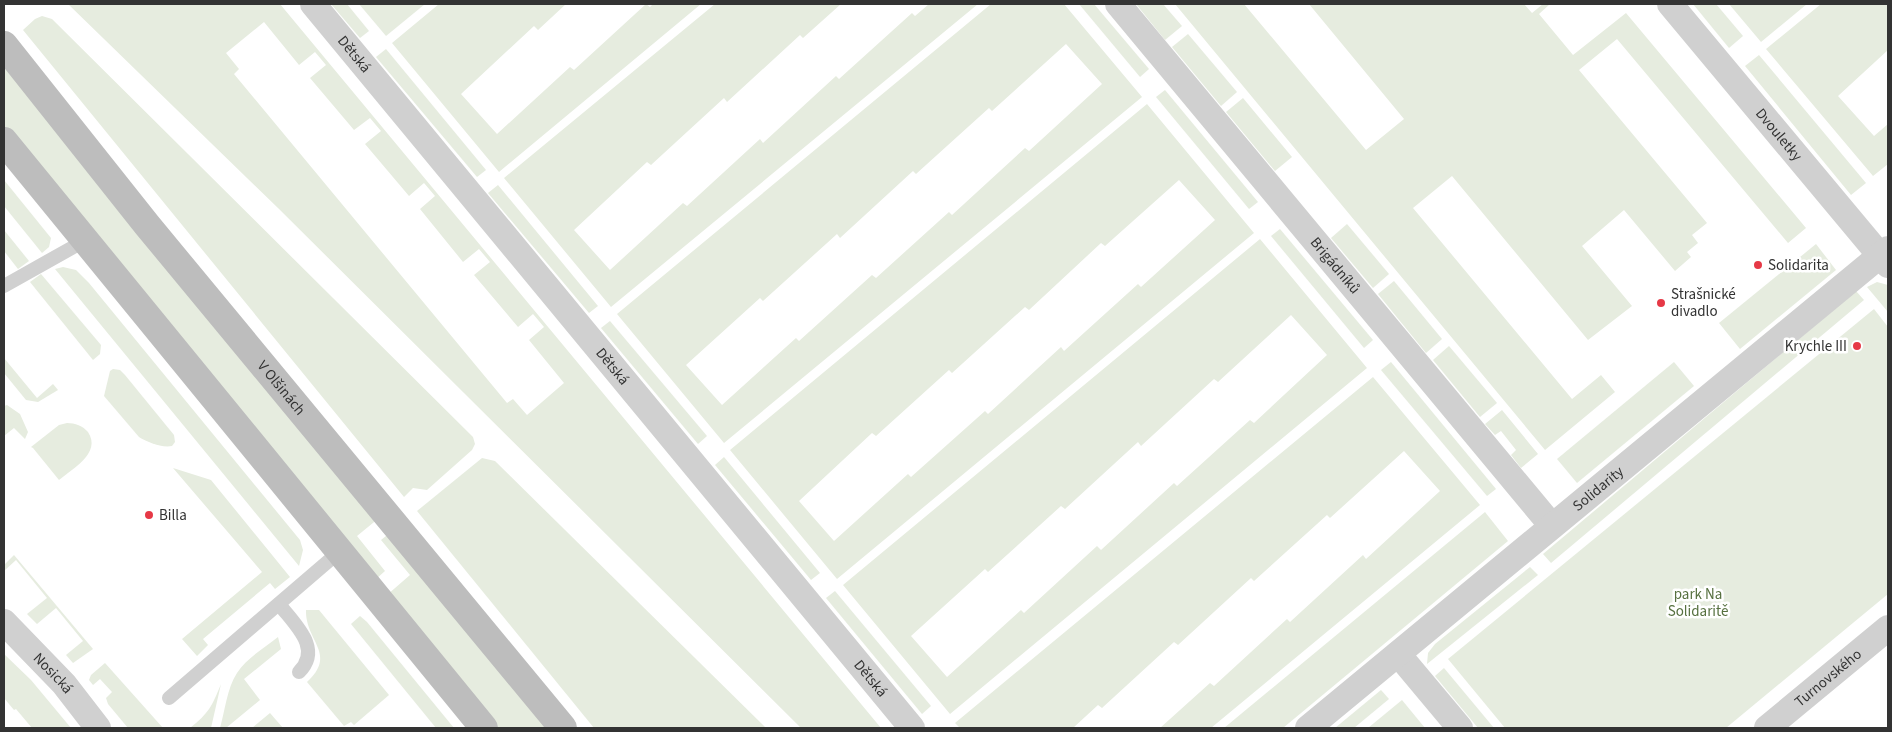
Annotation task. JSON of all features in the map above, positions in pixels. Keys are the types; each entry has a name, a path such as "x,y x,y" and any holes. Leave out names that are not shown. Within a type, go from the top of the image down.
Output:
{"main road":[{"name":"V Olšinách","path":"4,45 147,225 563,728"},
{"path":"4,141 338,552 484,728"}],"street":[{"name":"Dětská","path":"313,4 912,728"},
{"name":"Brigádníků","path":"1118,4 1552,526"},
{"name":"Dvouletky","path":"1670,4 1886,256"},
{"name":"Solidarity","path":"1308,728 1552,526 1886,256"},
{"name":"Nosická","path":"4,622 64,684 98,728"},
{"name":"Turnovského","path":"1767,728 1888,628"},
{"path":"1398,654 1460,728"}],"lane":[{"path":"4,286 84,241"},
{"path":"169,698 338,552"},
{"path":"279,604 307,642 309,657 306,665 299,672"}],"green space":[{"path":"68,4 280,4 881,728 801,728 278,208","holes":["264,22 299,65 315,52 326,65 310,78 354,130 370,118 381,131 365,144 409,196 424,183 435,196 420,209 463,262 479,249 490,262 474,275 518,327 533,314 544,327 529,340 564,383 527,415 513,399 507,403 234,74 239,69 226,53"]},
{"path":"331,4 347,4 369,31 360,38"},
{"path":"359,4 425,4 386,36"},
{"path":"439,4 566,4 538,30 534,26 461,94 497,134 570,67 574,70 646,4 650,7 653,4 701,4 499,172 392,43"},
{"path":"715,4 841,4 803,38 800,35 727,102 724,98 651,165 647,162 574,230 610,270 683,203 687,206 760,139 763,143 836,76 839,79 912,13 915,16 929,4 978,4 611,307 504,178"},
{"path":"991,4 1064,4 1142,97 724,443 617,314","holes":["1066,44 1102,84 1029,151 1025,148 952,215 949,212 876,278 872,275 799,341 796,338 722,405 686,365 760,298 763,301 837,234 840,238 913,171 916,174 989,108 992,111"]},
{"path":"1079,4 1094,4 1149,69 1140,77"},
{"path":"1136,4 1163,4 1182,26 1165,40"},
{"path":"1175,4 1244,4 1366,150 1404,119 1309,4 1524,4 1532,13 1543,4 1550,4 1539,14 1573,55 1626,13 1806,228 1788,243 1617,39 1579,70 1707,223 1692,235 1698,243 1687,252 1691,257 1675,271 1624,210 1582,246 1632,306 1588,340 1452,176 1413,208 1572,399 1601,375 1615,392 1545,450"},
{"path":"1693,4 1716,4 1743,36 1729,48"},
{"path":"1729,4 1807,4 1761,42"},
{"path":"1821,4 1888,4 1888,50 1838,96 1874,136 1888,124 1888,164 1873,176 1766,49"},
{"path":"42,16 52,19 473,437 475,444 472,450 427,490 413,488 404,497 23,30 35,19"},
{"path":"1188,34 1237,92 1221,106 1172,47"},
{"path":"386,49 486,170 477,177 376,57"},
{"path":"1759,55 1866,183 1851,195 1745,66"},
{"path":"4,66 379,518 357,536 385,571 375,580 4,127"},
{"path":"1165,90 1258,202 1249,209 1156,97"},
{"path":"1243,98 1292,157 1275,171 1226,112"},
{"path":"1147,104 1254,233 837,579 730,450","holes":["1179,180 1215,220 1141,287 1138,284 1064,351 1061,347 988,414 985,411 911,477 908,474 834,541 799,501 872,433 876,436 949,370 952,373 1025,307 1029,310 1101,243 1105,246"]},
{"path":"4,180 51,238 49,247 42,253 4,206"},
{"path":"498,185 598,306 589,313 488,193"},
{"path":"1347,224 1389,274 1373,288 1331,238"},
{"path":"1280,229 1373,340 1364,348 1271,236"},
{"path":"4,230 29,261 18,269 4,251"},
{"path":"1260,239 1367,368 950,714 843,585","holes":["1291,315 1327,355 1254,423 1250,420 1177,486 1174,483 1101,550 1097,546 1024,613 1021,610 947,677 911,636 985,569 988,572 1061,506 1065,509 1138,442 1141,446 1214,379 1218,382"]},
{"path":"1816,244 1836,270 1740,349 1719,323"},
{"path":"63,267 76,270 89,283 300,540 303,550 299,566 55,269"},
{"path":"41,274 101,345 100,354 93,360 30,282"},
{"path":"1394,281 1442,339 1426,353 1378,294"},
{"path":"1877,282 1888,285 1888,312 1867,287"},
{"path":"1856,291 1864,300 1551,563 1543,554"},
{"name":"park Na Solidaritě","path":"1874,309 1888,327 1888,594 1726,728 1505,728 1448,659"},
{"path":"610,321 707,436 698,444 601,328"},
{"path":"1449,346 1497,403 1480,417 1433,360"},
{"path":"4,358 37,398 53,384 58,390 38,402 26,400 4,373"},
{"path":"1391,362 1496,489 1487,496 1381,370"},
{"path":"1674,362 1694,386 1577,483 1557,459"},
{"path":"113,369 120,370 125,375 174,435 175,442 172,446 150,443 139,437 104,396 110,371"},
{"path":"1373,377 1480,505 1211,728 1160,728 1210,683 1214,686 1287,619 1290,622 1363,555 1366,559 1440,491 1404,451 1330,518 1327,515 1254,581 1251,578 1178,645 1174,642 1102,708 1098,705 1073,728 960,728 955,723"},
{"path":"7,405 20,414 28,432 25,439 14,428 4,436 4,406"},
{"path":"1502,410 1538,454 1521,468 1511,455 1516,450 1501,431 1495,435 1485,424"},
{"path":"67,423 79,425 88,432 91,447 84,460 59,480 31,447 59,425"},
{"path":"724,457 820,573 811,580 715,465"},
{"path":"482,458 495,461 766,728 594,728 417,511"},
{"path":"173,468 211,480 290,577 275,589 270,583 203,639 208,645 197,656 182,639 262,572"},
{"path":"1485,512 1508,541 1283,728 1224,728"},
{"path":"391,532 552,728 496,728 387,595 410,575 381,540"},
{"path":"14,555 93,649 73,663 66,655 83,641 56,608 37,624 27,614 47,598 16,560 4,571 4,565"},
{"path":"1530,567 1538,575 1427,664 1428,653 1435,644"},
{"path":"835,591 931,706 922,714 826,598"},
{"path":"306,610 319,610 389,695 354,725 351,722 344,726 307,682 316,672 320,663 320,655 307,621"},
{"path":"360,616 367,622 454,728 436,728 351,624"},
{"path":"278,637 281,649 244,679 260,700 226,728 220,728 229,693 237,673 251,658"},
{"path":"4,654 31,680 71,728 32,728 16,709 14,710 4,698"},
{"path":"105,663 163,728 128,728 108,704 106,698 112,692 100,679 93,685 89,680 91,675"},
{"path":"1444,668 1494,728 1478,728 1435,676"},
{"path":"221,684 211,728 190,728 209,709"},
{"path":"1381,690 1389,699 1354,728 1335,728"},
{"path":"1402,700 1425,728 1368,728"},
{"path":"270,713 283,728 252,728"}],"place":[{"name":"Solidarita","path":"1758,265"},
{"name":"Strašnické divadlo","path":"1661,303"},
{"name":"Krychle III","path":"1857,346"},
{"name":"Billa","path":"149,515"}]}
